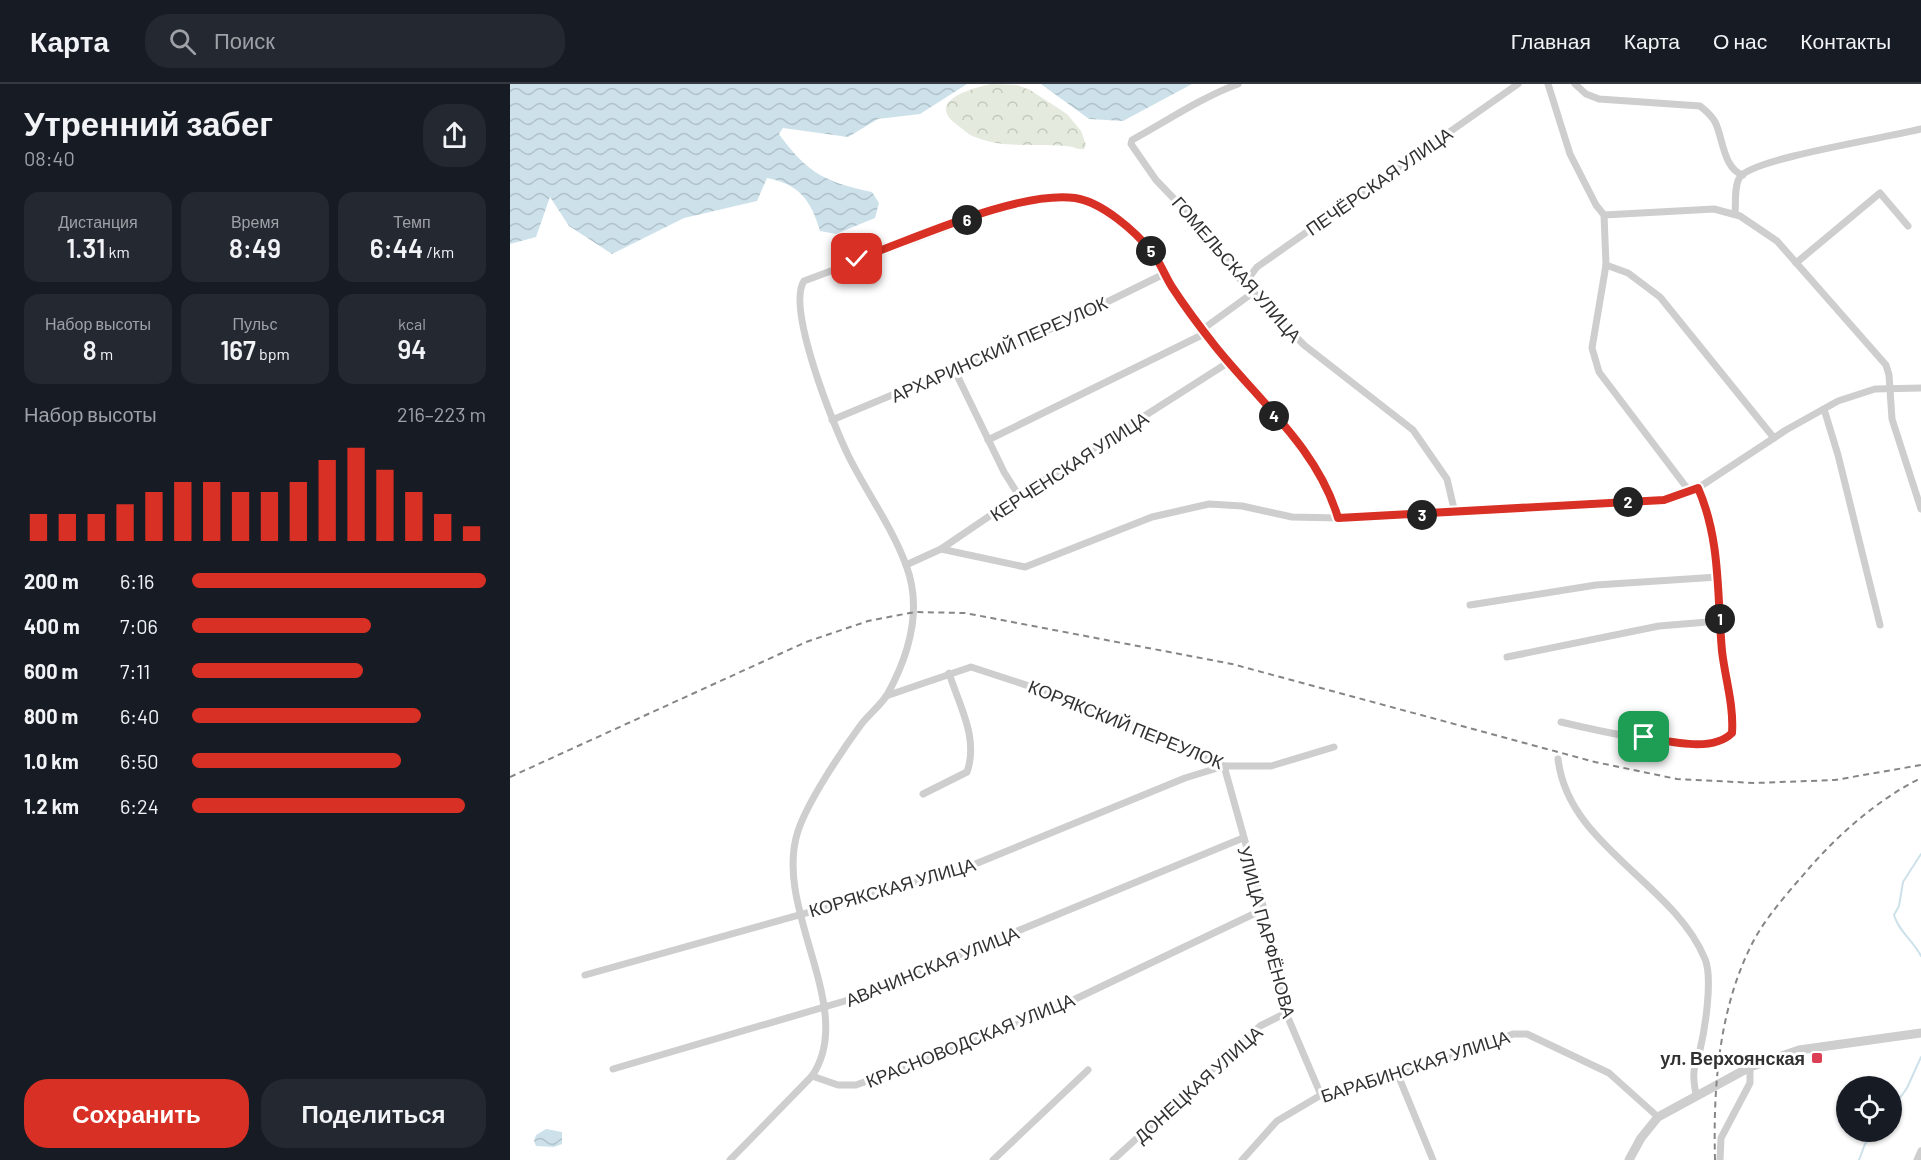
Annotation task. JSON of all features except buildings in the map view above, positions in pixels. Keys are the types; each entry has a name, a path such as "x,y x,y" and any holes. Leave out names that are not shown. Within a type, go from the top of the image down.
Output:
{"street":[{"name":"ГОМЕЛЬСКАЯ УЛИЦА","path":"1238,84 1210,95 1174,118 1132,140 1136,152 1156,180 1209,236 1245,283 1304,345 1413,430 1447,479 1455,513"},
{"name":"ПЕЧЁРСКАЯ УЛИЦА","path":"1245,283 1257,267 1518,84"},
{"path":"1548,84 1570,154 1596,205 1604,215 1606,265 1598,304 1593,358 1599,372 1690,492"},
{"path":"1575,84 1586,94 1599,99 1700,106 1715,122 1726,156 1737,173 1743,175"},
{"path":"1735,213 1738,181 1743,175 1790,155 1840,147 1921,129"},
{"path":"1796,263 1880,193 1908,226"},
{"path":"730,1160 812,1076 825,1049 826,1028 823,1009 810,947 799,913 792,866 799,829 861,725 886,696 914,622 915,604 906,565 832,420 804,337 800,288 804,281 1005,206 1040,198 1068,197 1087,201 1138,238 1151,251 1164,274 1204,331 1314,462 1326,485 1338,518"},
{"path":"1604,215 1714,209 1735,213 1769,233 1882,359 1889,375 1888,388 1892,419 1921,509"},
{"path":"1606,265 1628,273 1660,297 1774,438"},
{"name":"АРХАРИНСКИЙ ПЕРЕУЛОК","path":"832,420 955,371 1060,325 1164,274"},
{"path":"988,440 1204,331 1254,292"},
{"name":"КЕРЧЕНСКАЯ УЛИЦА","path":"906,565 941,549 1019,496 1229,362"},
{"path":"955,371 988,440 1019,496"},
{"path":"941,549 1025,567 1142,520 1193,507 1227,504 1292,517 1338,518 1664,500 1698,488 1774,438 1824,409 1854,395 1888,388 1921,388"},
{"path":"1824,409 1838,455 1880,625"},
{"path":"1561,722 1597,731 1686,743 1725,738 1732,733 1720,621 1718,577 1708,516 1698,488"},
{"path":"1470,605 1596,585 1718,577"},
{"path":"1507,657 1659,626 1720,621"},
{"name":"КОРЯКСКИЙ ПЕРЕУЛОК","path":"886,696 971,667 1045,689 1132,723 1224,766 1271,766 1334,747"},
{"path":"924,794 967,772 972,756 969,730 949,673"},
{"path":"1558,759 1564,787 1580,816 1675,913 1704,957 1707,969 1705,1024 1694,1073 1696,1095"},
{"name":"УЛИЦА ПАРФЁНОВА","path":"1224,766 1242,838 1264,909 1286,1013 1321,1095"},
{"name":"КОРЯКСКАЯ УЛИЦА","path":"585,975 799,913 963,869 1185,778 1224,766"},
{"name":"АВАЧИНСКАЯ УЛИЦА","path":"613,1069 823,1009 893,983 1242,838"},
{"name":"КРАСНОВОДСКАЯ УЛИЦА","path":"812,1076 838,1085 856,1085 950,1051 1048,1012 1264,909"},
{"name":"ДОНЕЦКАЯ УЛИЦА","path":"1113,1160 1260,1026 1286,1013"},
{"path":"1629,1160 1641,1138 1658,1118 1750,1067 1799,1050 1921,1032"},
{"name":"БАРАБИНСКАЯ УЛИЦА","path":"1242,1160 1289,1111 1321,1095 1398,1075 1471,1051 1509,1035 1527,1034 1609,1073 1658,1118"},
{"path":"1720,1160 1721,1137 1750,1083 1750,1067"},
{"path":"993,1160 1088,1070"},
{"path":"1398,1075 1433,1160"},
{"path":"1917,1160 1921,1151"}],"green space":[{"path":"991,84 1017,85 1030,90 1067,114 1081,131 1086,145 1084,149 1054,145 997,143 967,133 948,116 946,108 955,96"}],"water":[{"path":"510,84 967,84 920,114 878,119 848,137 783,128 779,134 808,167 829,180 872,192 879,203 875,218 836,234 820,231 808,202 802,195 788,184 767,178 757,201 684,218 612,254 569,226 550,197 536,237 510,244"},
{"path":"1041,84 1192,84 1123,121 1089,119"},
{"path":"546,1129 562,1132 562,1144 554,1147 536,1146 534,1141 536,1135"}],"waterway":[{"path":"1921,854 1903,882 1899,906 1894,915 1899,926 1921,956"},
{"path":"1902,1095 1921,1057"},
{"path":"1859,1160 1867,1142"}],"railway":[{"path":"510,777 806,642 868,621 915,612 965,613 1232,664 1595,762 1677,779 1755,783 1835,780 1921,765"},
{"path":"1715,1160 1717,1074 1726,1018 1733,990 1755,938 1782,900 1835,840 1876,806 1921,778"}],"place":[{"name":"ул. Верхоянская","path":"1817,1058"}],"route":[{"path":"857,259 1005,206 1040,198 1077,198 1097,206 1151,251 1173,288 1216,347 1314,462 1326,485 1338,518 1664,500 1681,496 1698,488 1708,516 1714,545 1722,652 1729,691 1732,733 1725,738 1708,742 1686,743 1644,737"}]}
